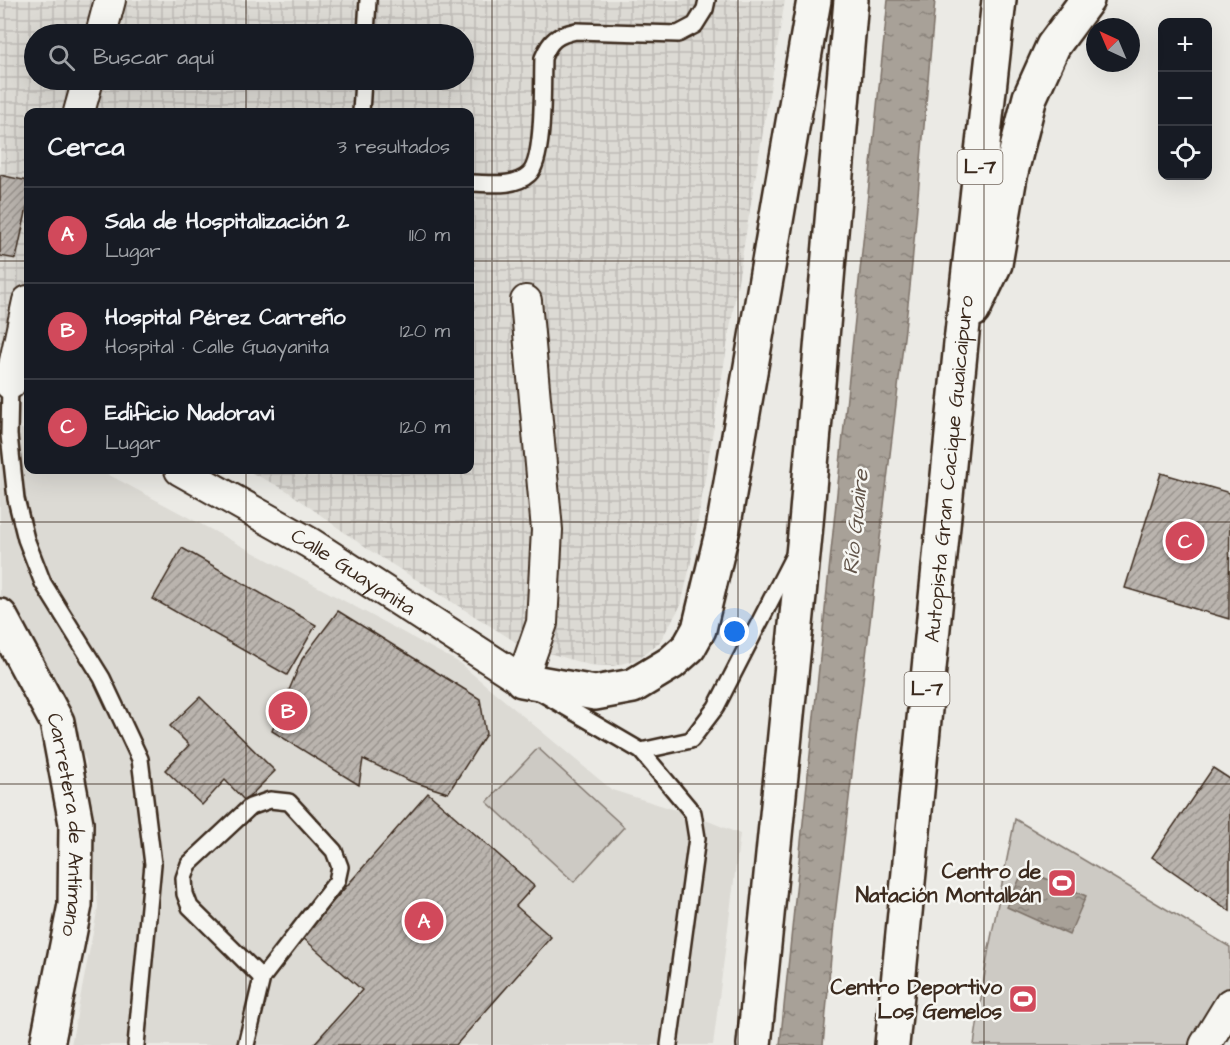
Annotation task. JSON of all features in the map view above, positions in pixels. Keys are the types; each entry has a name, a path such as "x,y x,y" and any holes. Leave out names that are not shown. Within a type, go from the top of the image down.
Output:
{"main road":[{"path":"522,680 595,693 633,686 671,663 689,647 699,629 723,529 814,0"},
{"path":"754,1045 805,535 850,0"},
{"name":"Autopista Gran Cacique Guaicaipuro","path":"892,1045 962,333 999,0"},
{"path":"962,333 995,264 1010,176 1030,97 1053,46 1087,0"},
{"name":"Carretera de Antímano","path":"0,616 57,722 76,823 75,905 46,1045"}],"street":[{"path":"104,24 110,0"},
{"path":"81,108 86,90"},
{"path":"522,680 542,623 547,530 526,301"},
{"path":"13,385 24,323"},
{"name":"Calle Guayanita","path":"187,474 310,543 522,680"},
{"path":"1205,1045 1230,1004"}],"lane":[{"path":"367,24 368,0"},
{"path":"474,183 510,183 529,174 538,159 543,58 549,44 560,35 576,31 678,34 695,25 705,9 706,0"},
{"path":"361,108 362,90"},
{"path":"13,385 9,435 16,499 26,539 43,583 102,678 140,759 153,864 136,1045"},
{"path":"641,751 691,740 716,707 805,535"},
{"path":"522,680 588,722 641,751 693,813 697,838 669,1045"},
{"path":"246,1045 262,978 337,881 340,867 334,851 289,802 270,800 250,807 189,864 184,878 185,894 190,906 262,978"}],"shaded area":[{"path":"0,0 785,0 691,562 681,605 659,643 636,660 613,666 589,665 519,644 366,548 286,490 254,474 474,474 474,108 24,108 24,362 0,351"},
{"path":"0,418 24,430 24,474 107,474 458,662 612,790 698,817 740,834 713,1045 71,1045 98,907 86,760 0,599"},
{"path":"538,748 624,827 574,882 487,802"},
{"name":"Centro de Natación Montalbán","path":"1015,819 1230,947 1230,990 1196,1045 974,1045 988,953"}],"water":[{"name":"Río Guaire","path":"888,0 935,0 910,287 834,924 823,1045 780,1045"},
{"path":"1024,869 1086,896 1069,935 1007,907"}],"building":[{"path":"0,175 24,180 24,222 16,259 0,256"},
{"path":"1161,473 1230,493 1229,619 1125,588"},
{"path":"182,548 316,625 287,675 153,599"},
{"path":"338,611 480,699 486,734 448,793 410,781 363,759 359,785 272,731 302,659"},
{"path":"200,697 275,771 245,801 225,780 202,805 165,770 189,745 170,726"},
{"path":"1213,768 1230,779 1230,911 1152,857"},
{"path":"428,793 534,886 516,906 551,937 456,1045 313,1045 362,990 302,937"}],"place":[{"name":"Edificio Nadoravi","path":"1185,541"},
{"name":"Hospital Pérez Carreño","path":"288,711"},
{"name":"Centro de Natación Montalbán","path":"1062,883"},
{"name":"Sala de Hospitalización 2","path":"424,921"},
{"name":"Centro Deportivo Los Gemelos","path":"1023,999"}]}
